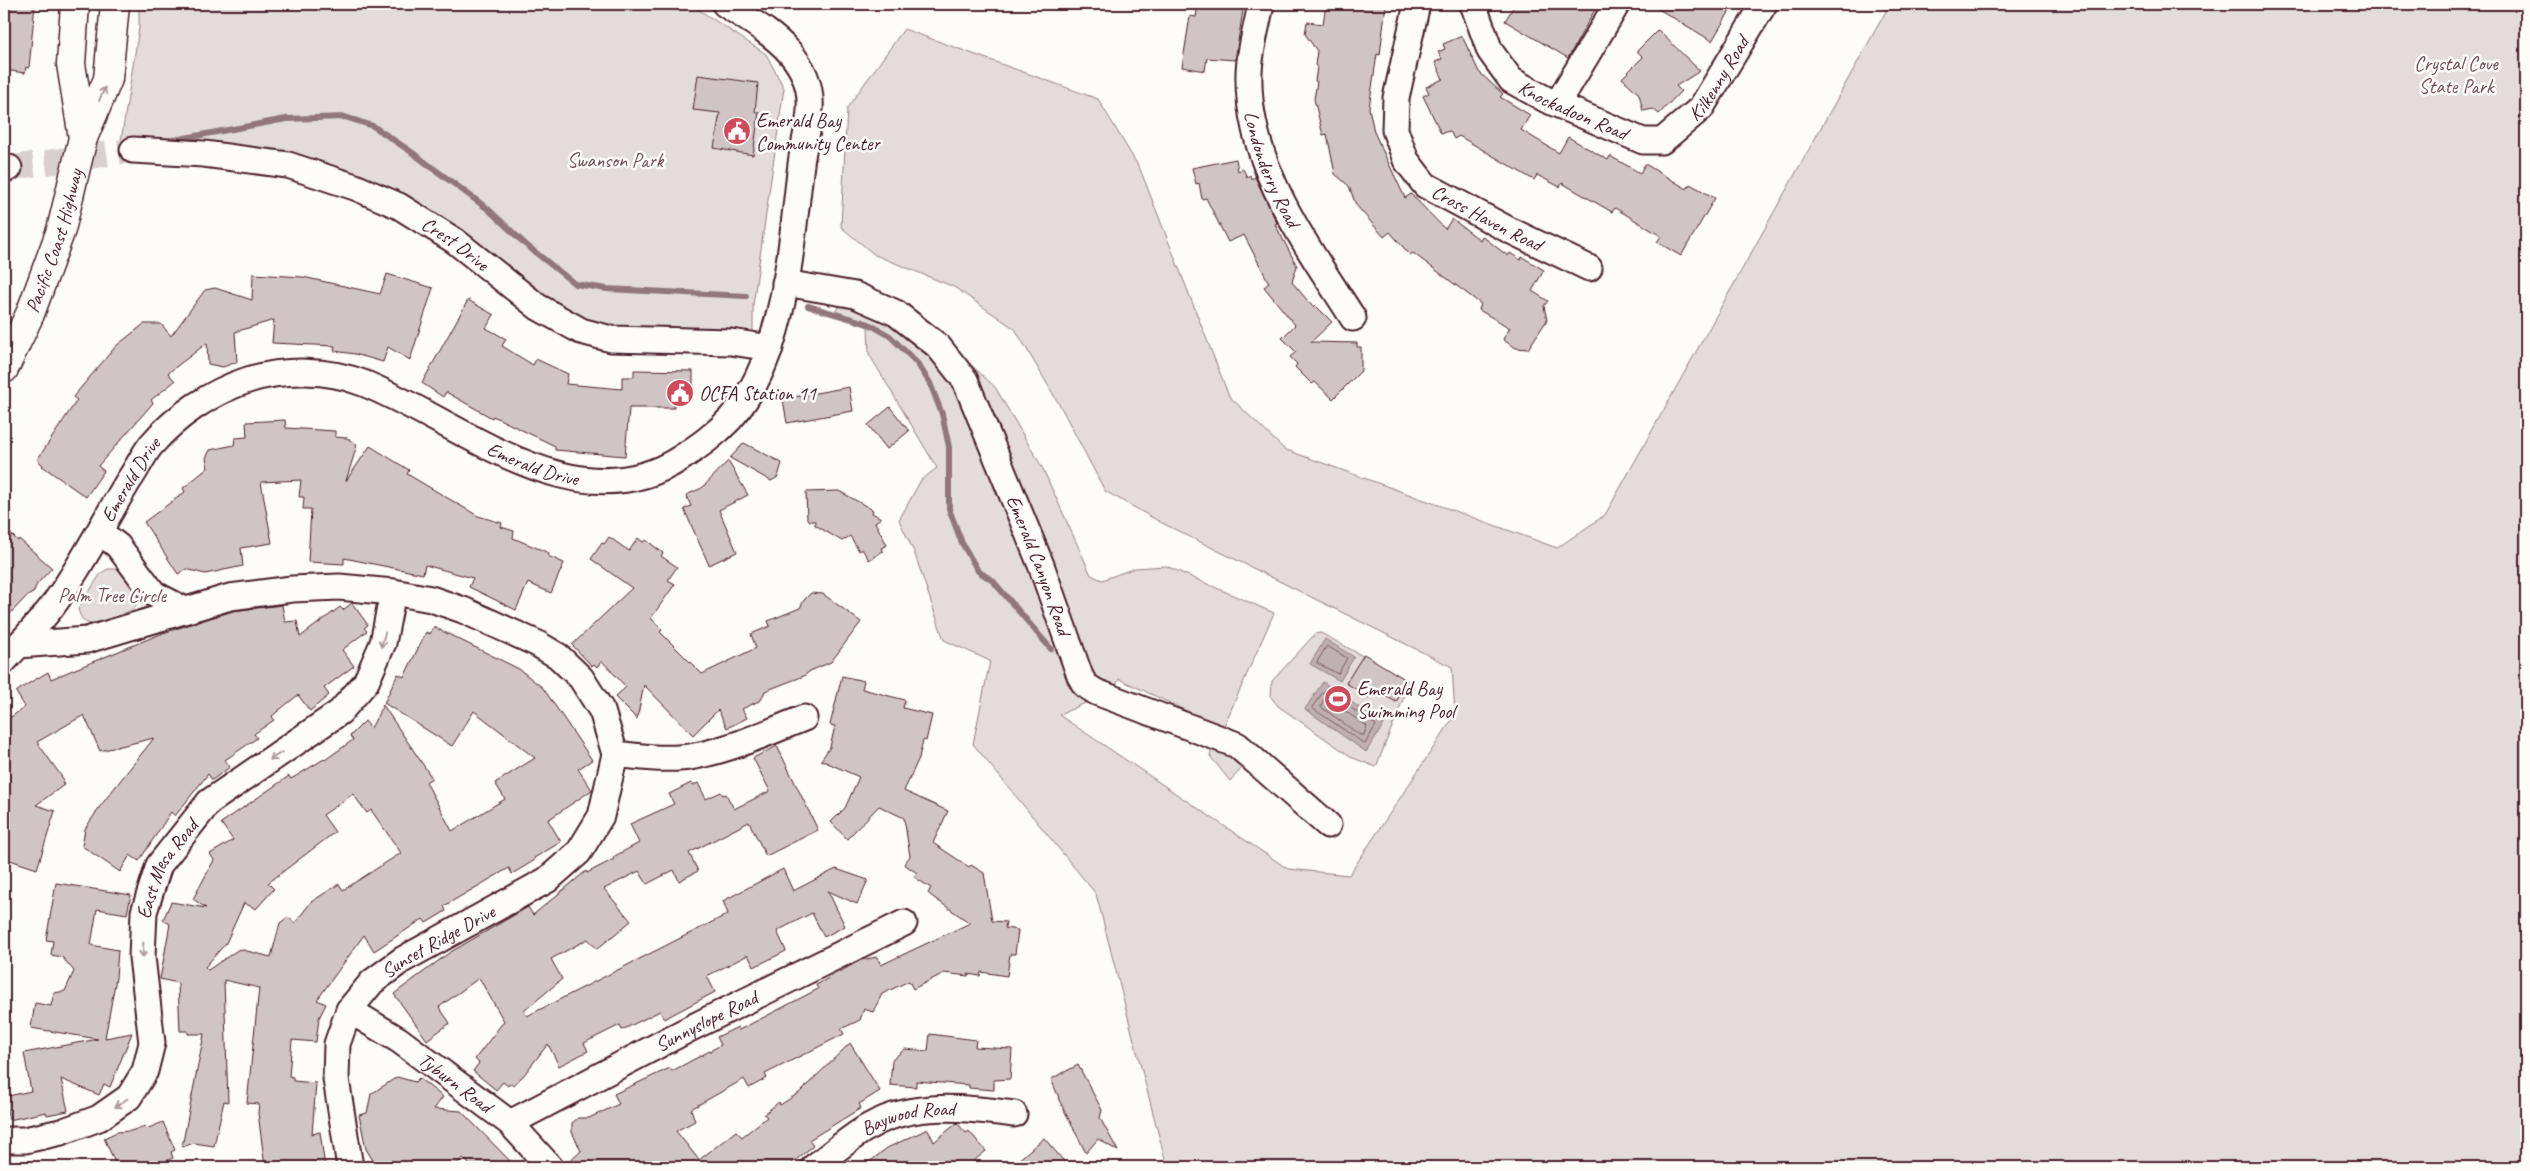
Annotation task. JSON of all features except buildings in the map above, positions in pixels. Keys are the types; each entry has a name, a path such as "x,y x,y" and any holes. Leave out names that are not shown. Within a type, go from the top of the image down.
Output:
{"highway":[{"name":"Pacific Coast Highway","path":"75,4 71,64 83,138"},
{"path":"72,51 93,23 96,4"},
{"name":"Pacific Coast Highway","path":"4,369 30,314 61,230 83,138 108,79 115,4"}],"street":[{"name":"Emerald Drive","path":"11,653 54,604 100,532 150,446 180,416 214,396 246,381 279,372 322,373 360,382 530,467 590,482 630,479 663,470 707,441 732,418 752,390 770,348 785,284 810,108 806,74 780,41 725,4"},
{"name":"Londonderry Road","path":"1261,4 1249,71 1254,131 1286,211 1353,318"},
{"name":"Cross Haven Road","path":"1417,4 1396,98 1395,130 1406,160 1425,185 1509,230 1589,268"},
{"name":"Knockadoon Road","path":"1473,4 1490,51 1511,80 1547,100 1558,103 1622,134 1643,142 1662,141"},
{"path":"1558,103 1617,4"},
{"name":"Kilkenny Road","path":"1662,141 1701,108 1764,4"},
{"name":"Crest Drive","path":"133,150 204,154 288,165 355,187 399,206 455,241 538,307 581,331 611,339 731,342 770,348"},
{"name":"Emerald Canyon Road","path":"785,284 855,295 896,313 938,346 965,380 1040,565 1080,676 1085,685 1096,692 1237,745 1328,826"},
{"path":"100,532 118,546 154,594 186,610"},
{"name":"Sunset Ridge Drive","path":"11,653 87,640 230,597 292,589 339,587 393,592 430,599 463,610 536,643 558,656 581,678 602,711 615,754 601,816 579,852 547,880 402,960 372,982 350,1010 337,1044 336,1078 350,1167"},
{"name":"East Mesa Road","path":"4,1140 25,1140 61,1132 99,1118 129,1097 145,1071 152,1043 142,957 144,912 159,865 209,802 340,712 366,682 383,643 393,592"},
{"path":"615,754 656,758 695,756 750,740 804,718"},
{"name":"Sunnyslope Road","path":"510,1123 693,1026 904,923"},
{"name":"Tyburn Road","path":"350,1010 399,1040 510,1123 550,1167"},
{"name":"Baywood Road","path":"814,1167 872,1125 894,1116 922,1110 954,1108 1014,1114"}],"green space":[{"name":"Swanson Park","path":"139,4 690,4 766,54 784,88 753,305 753,334 585,326 516,281 290,160 120,147 139,28"},
{"name":"Crystal Cove State Park","path":"1890,4 2526,4 2526,1167 1167,1167 1096,894 973,744 990,661 944,640 914,552 899,520 921,480 937,468 869,354 868,327 833,314 851,293 940,336 995,387 1043,469 1091,575 1102,580 1135,568 1166,566 1274,613 1223,728 1119,679 1114,690 1059,715 1288,869 1349,875 1455,715 1452,667 1162,523 1105,491 1063,411 1015,329 954,287 875,255 841,227 847,108 904,29 1098,99 1140,169 1229,396 1284,449 1557,548 1605,515"},
{"name":"Palm Tree Circle","path":"108,569 119,569 127,578 137,592 137,603 134,609 109,620 94,624 87,623 82,618 78,609 101,573"},
{"name":"Emerald Bay Swimming Pool","path":"1321,633 1410,682 1376,767 1353,758 1278,706 1271,697 1272,681 1315,634"},
{"path":"1213,746 1228,754 1243,767 1230,781 1210,756"}],"water":[{"path":"1325,639 1354,657 1340,681 1310,664"},
{"path":"1323,682 1378,721 1381,717 1386,721 1366,752 1305,709"}],"waterway":[{"path":"169,141 286,119 345,117 373,126 410,151 488,209 525,244 575,284 607,289 746,296"},
{"path":"808,306 869,324 890,336 917,363 930,383 942,414 949,447 949,509 962,543 978,571 993,581 1051,649"}],"tunnel":[{"path":"9,168 133,150"}],"place":[{"name":"Emerald Bay Community Center","path":"737,131"},
{"name":"OCFA Station 11","path":"680,393"},
{"name":"Emerald Bay Swimming Pool","path":"1338,699"}]}
